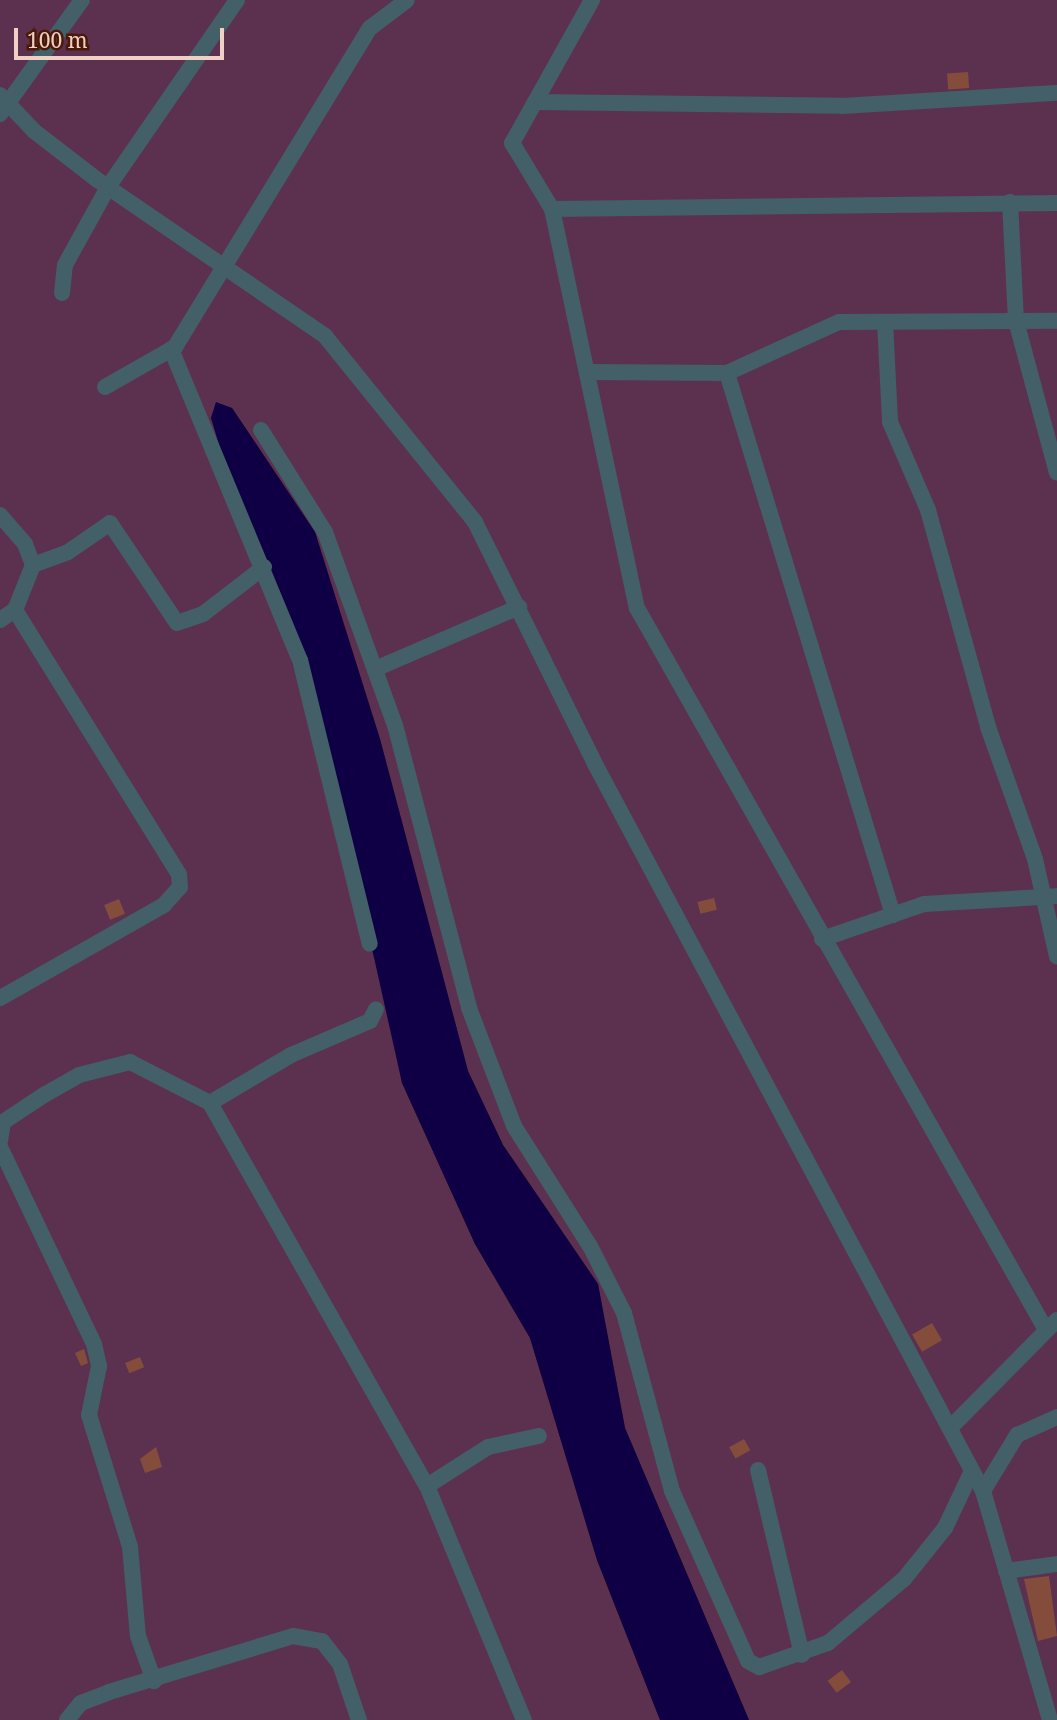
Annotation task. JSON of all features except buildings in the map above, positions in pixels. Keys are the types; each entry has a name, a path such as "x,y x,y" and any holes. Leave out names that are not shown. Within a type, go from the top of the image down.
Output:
{"lane":[{"path":"82,0 3,104 108,187 219,266 280,299 325,335 475,522 589,753 950,1428 971,1473 983,1491 1048,1718"},
{"path":"62,293 65,265 108,187 237,0"},
{"path":"105,387 171,349 219,266 370,28 407,0"},
{"path":"592,0 512,143 552,209 590,372 637,608 822,939 1051,1325 950,1428"},
{"path":"535,102 842,106 1057,93"},
{"path":"1010,202 1016,321 1057,473"},
{"path":"552,209 1057,202"},
{"path":"590,372 727,373 839,322 1057,321"},
{"path":"886,322 890,422 928,510 1050,897 1057,957"},
{"path":"171,349 264,567 300,660 370,944"},
{"path":"727,373 892,915"},
{"path":"261,430 325,532 395,725 446,937 514,1126 590,1246 624,1313 672,1491 748,1661 759,1667 802,1655 828,1643 904,1579 945,1528 971,1473"},
{"path":"0,515 25,544 33,565 15,610 0,620"},
{"path":"33,565 68,552 110,523 177,623 203,614 264,567"},
{"path":"375,669 519,607"},
{"path":"0,998 164,905 180,887 179,874 15,610"},
{"path":"822,939 924,904 1050,897"},
{"path":"210,1103 291,1055 370,1021 376,1009"},
{"path":"0,1140 4,1122 44,1095 79,1075 130,1062 210,1103 427,1486 524,1720"},
{"path":"0,1147 94,1343 99,1366 89,1415 130,1548 138,1636 154,1681"},
{"path":"983,1491 1017,1435 1057,1418"},
{"path":"427,1486 488,1447 539,1436"},
{"path":"758,1469 802,1655"},
{"path":"1006,1571 1057,1564"},
{"path":"67,1720 81,1703 154,1681 211,1657 293,1636 322,1642 340,1664 359,1720"}],"shaded area":[{"path":"0,0 1057,0 1057,1720 749,1720 625,1428 598,1284 503,1145 468,1071 380,739 315,532 232,408 216,403 211,418 272,575 381,969 402,1083 475,1244 530,1338 597,1560 660,1720 0,1720"},
{"path":"216,402 232,408 315,532 380,739 468,1071 503,1145 598,1284 625,1428 749,1720 660,1720 597,1560 530,1338 475,1244 402,1083 339,801 222,455 211,418"}]}
